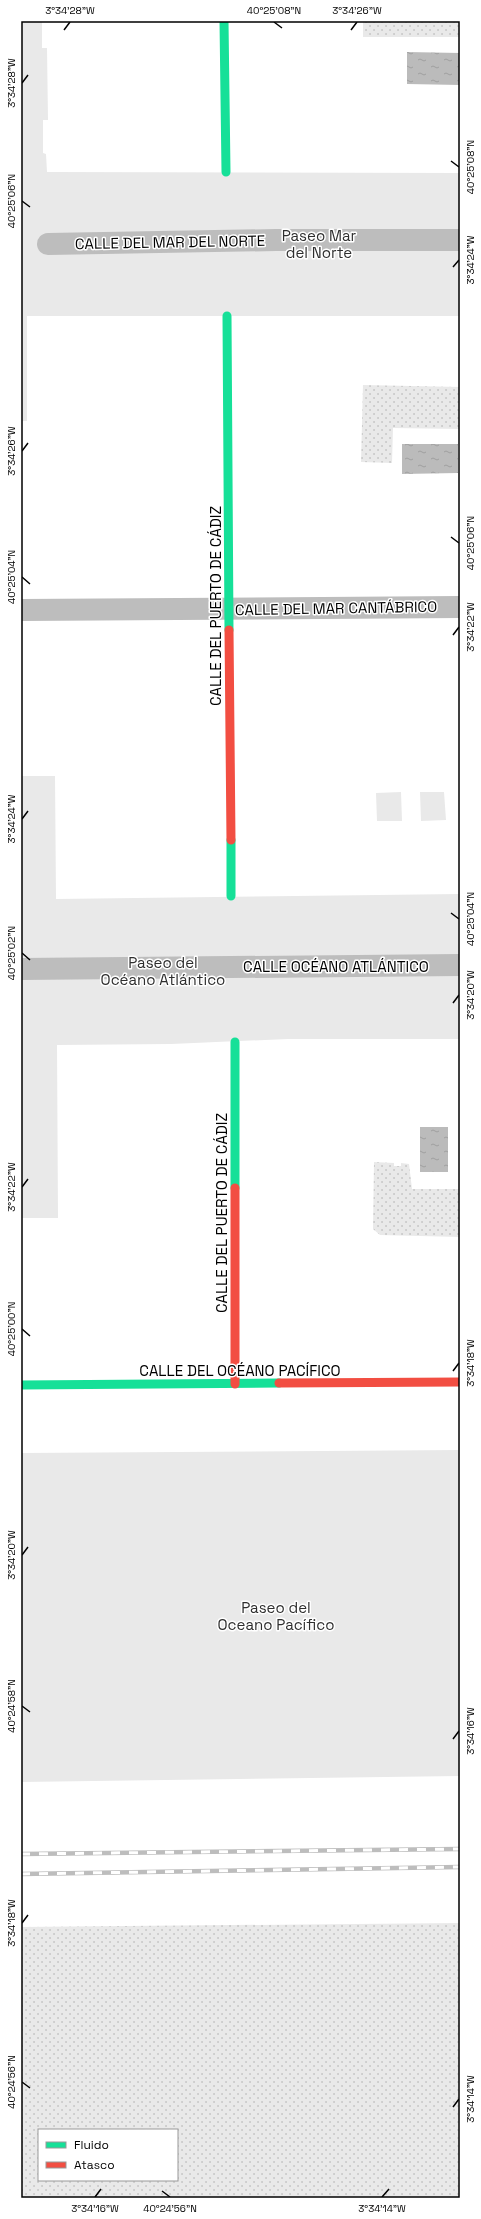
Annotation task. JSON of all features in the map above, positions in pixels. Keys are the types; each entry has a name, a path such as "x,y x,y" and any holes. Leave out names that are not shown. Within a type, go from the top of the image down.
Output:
{"street":[{"path":"224,21 226,172"},
{"name":"CALLE DEL MAR DEL NORTE","path":"48,244 276,240 460,240"},
{"name":"CALLE DEL PUERTO DE CÁDIZ","path":"227,316 231,896"},
{"name":"CALLE DEL MAR CANTÁBRICO","path":"21,610 460,607"},
{"name":"CALLE OCÉANO ATLÁNTICO","path":"21,969 460,965"},
{"name":"CALLE DEL PUERTO DE CÁDIZ","path":"235,1042 235,1384"},
{"name":"CALLE DEL OCÉANO PACÍFICO","path":"21,1385 460,1382"}],"green space":[{"name":"Paseo Mar del Norte","path":"21,21 42,21 42,48 47,48 48,120 43,120 43,153 46,154 47,172 460,173 460,316 27,316 27,421 21,421"},
{"path":"363,21 460,21 460,37 363,37"},
{"path":"363,385 460,387 460,429 393,428 392,463 361,462"},
{"name":"Paseo del Océano Atlántico","path":"21,776 55,776 56,899 460,894 460,1039 288,1039 171,1044 57,1045 58,1218 21,1218"},
{"path":"401,792 402,821 377,821 376,793"},
{"path":"420,792 444,792 446,820 421,821"},
{"path":"374,1162 394,1163 394,1166 401,1166 401,1163 409,1164 412,1189 460,1189 460,1237 380,1235 373,1229"},
{"name":"Paseo del Oceano Pacífico","path":"460,1450 460,1776 21,1782 21,1453"},
{"path":"460,1923 460,2198 21,2198 21,1927"}],"water":[{"path":"407,52 460,53 460,85 407,84"},
{"path":"402,444 458,444 458,473 402,474"},
{"path":"420,1127 448,1127 448,1172 420,1172"}],"railway":[{"path":"21,1854 460,1849"},
{"path":"21,1874 460,1867"}],"traffic: fast":[{"path":"224,21 226,172"},
{"path":"227,316 229,630"},
{"path":"231,840 231,896"},
{"path":"235,1042 235,1188"},
{"path":"21,1385 279,1383"}],"traffic: jam":[{"path":"229,630 231,840"},
{"path":"235,1188 235,1384"},
{"path":"279,1383 460,1382"}]}
